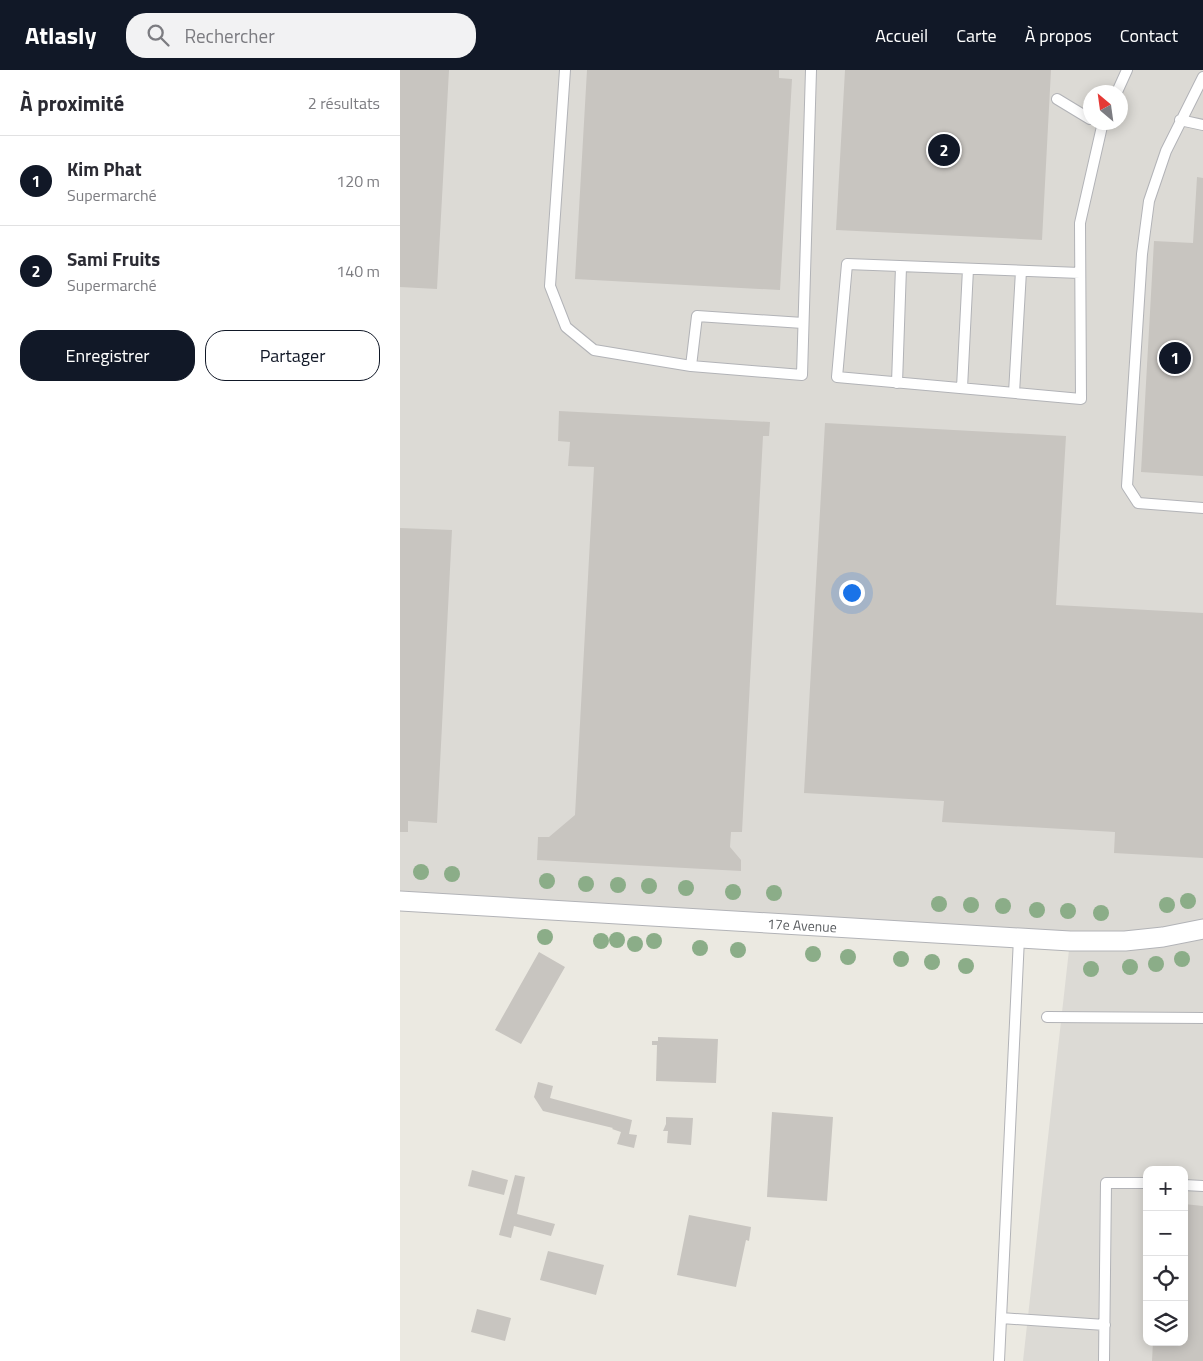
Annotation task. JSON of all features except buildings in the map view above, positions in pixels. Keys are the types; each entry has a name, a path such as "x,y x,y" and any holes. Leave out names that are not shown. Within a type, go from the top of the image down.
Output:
{"street":[{"name":"17e Avenue","path":"400,901 1070,941 1163,937 1203,929"}],"lane":[{"path":"564,70 550,286 566,327 594,350 691,366 802,375 811,70"},
{"path":"1120,85 1127,70"},
{"path":"1203,77 1166,151 1150,201 1142,254 1127,486 1138,503 1203,508"},
{"path":"1058,98 1083,114"},
{"path":"1180,120 1203,125"},
{"path":"1080,273 847,264 837,377 1081,399 1080,223 1099,130"},
{"path":"896,383 901,267"},
{"path":"962,388 968,269"},
{"path":"1014,393 1021,271"},
{"path":"691,366 697,316 803,323"},
{"path":"999,1361 1019,938"},
{"path":"1047,1017 1203,1018"},
{"path":"1104,1361 1106,1183 1143,1183"},
{"path":"1188,1185 1203,1186"},
{"path":"1001,1318 1105,1325"}],"shaded area":[{"path":"400,70 1203,70 1203,1361 1023,1361 1070,941 400,901"}],"place":[{"name":"Sami Fruits","path":"944,150"},
{"name":"Kim Phat","path":"1175,358"}]}
